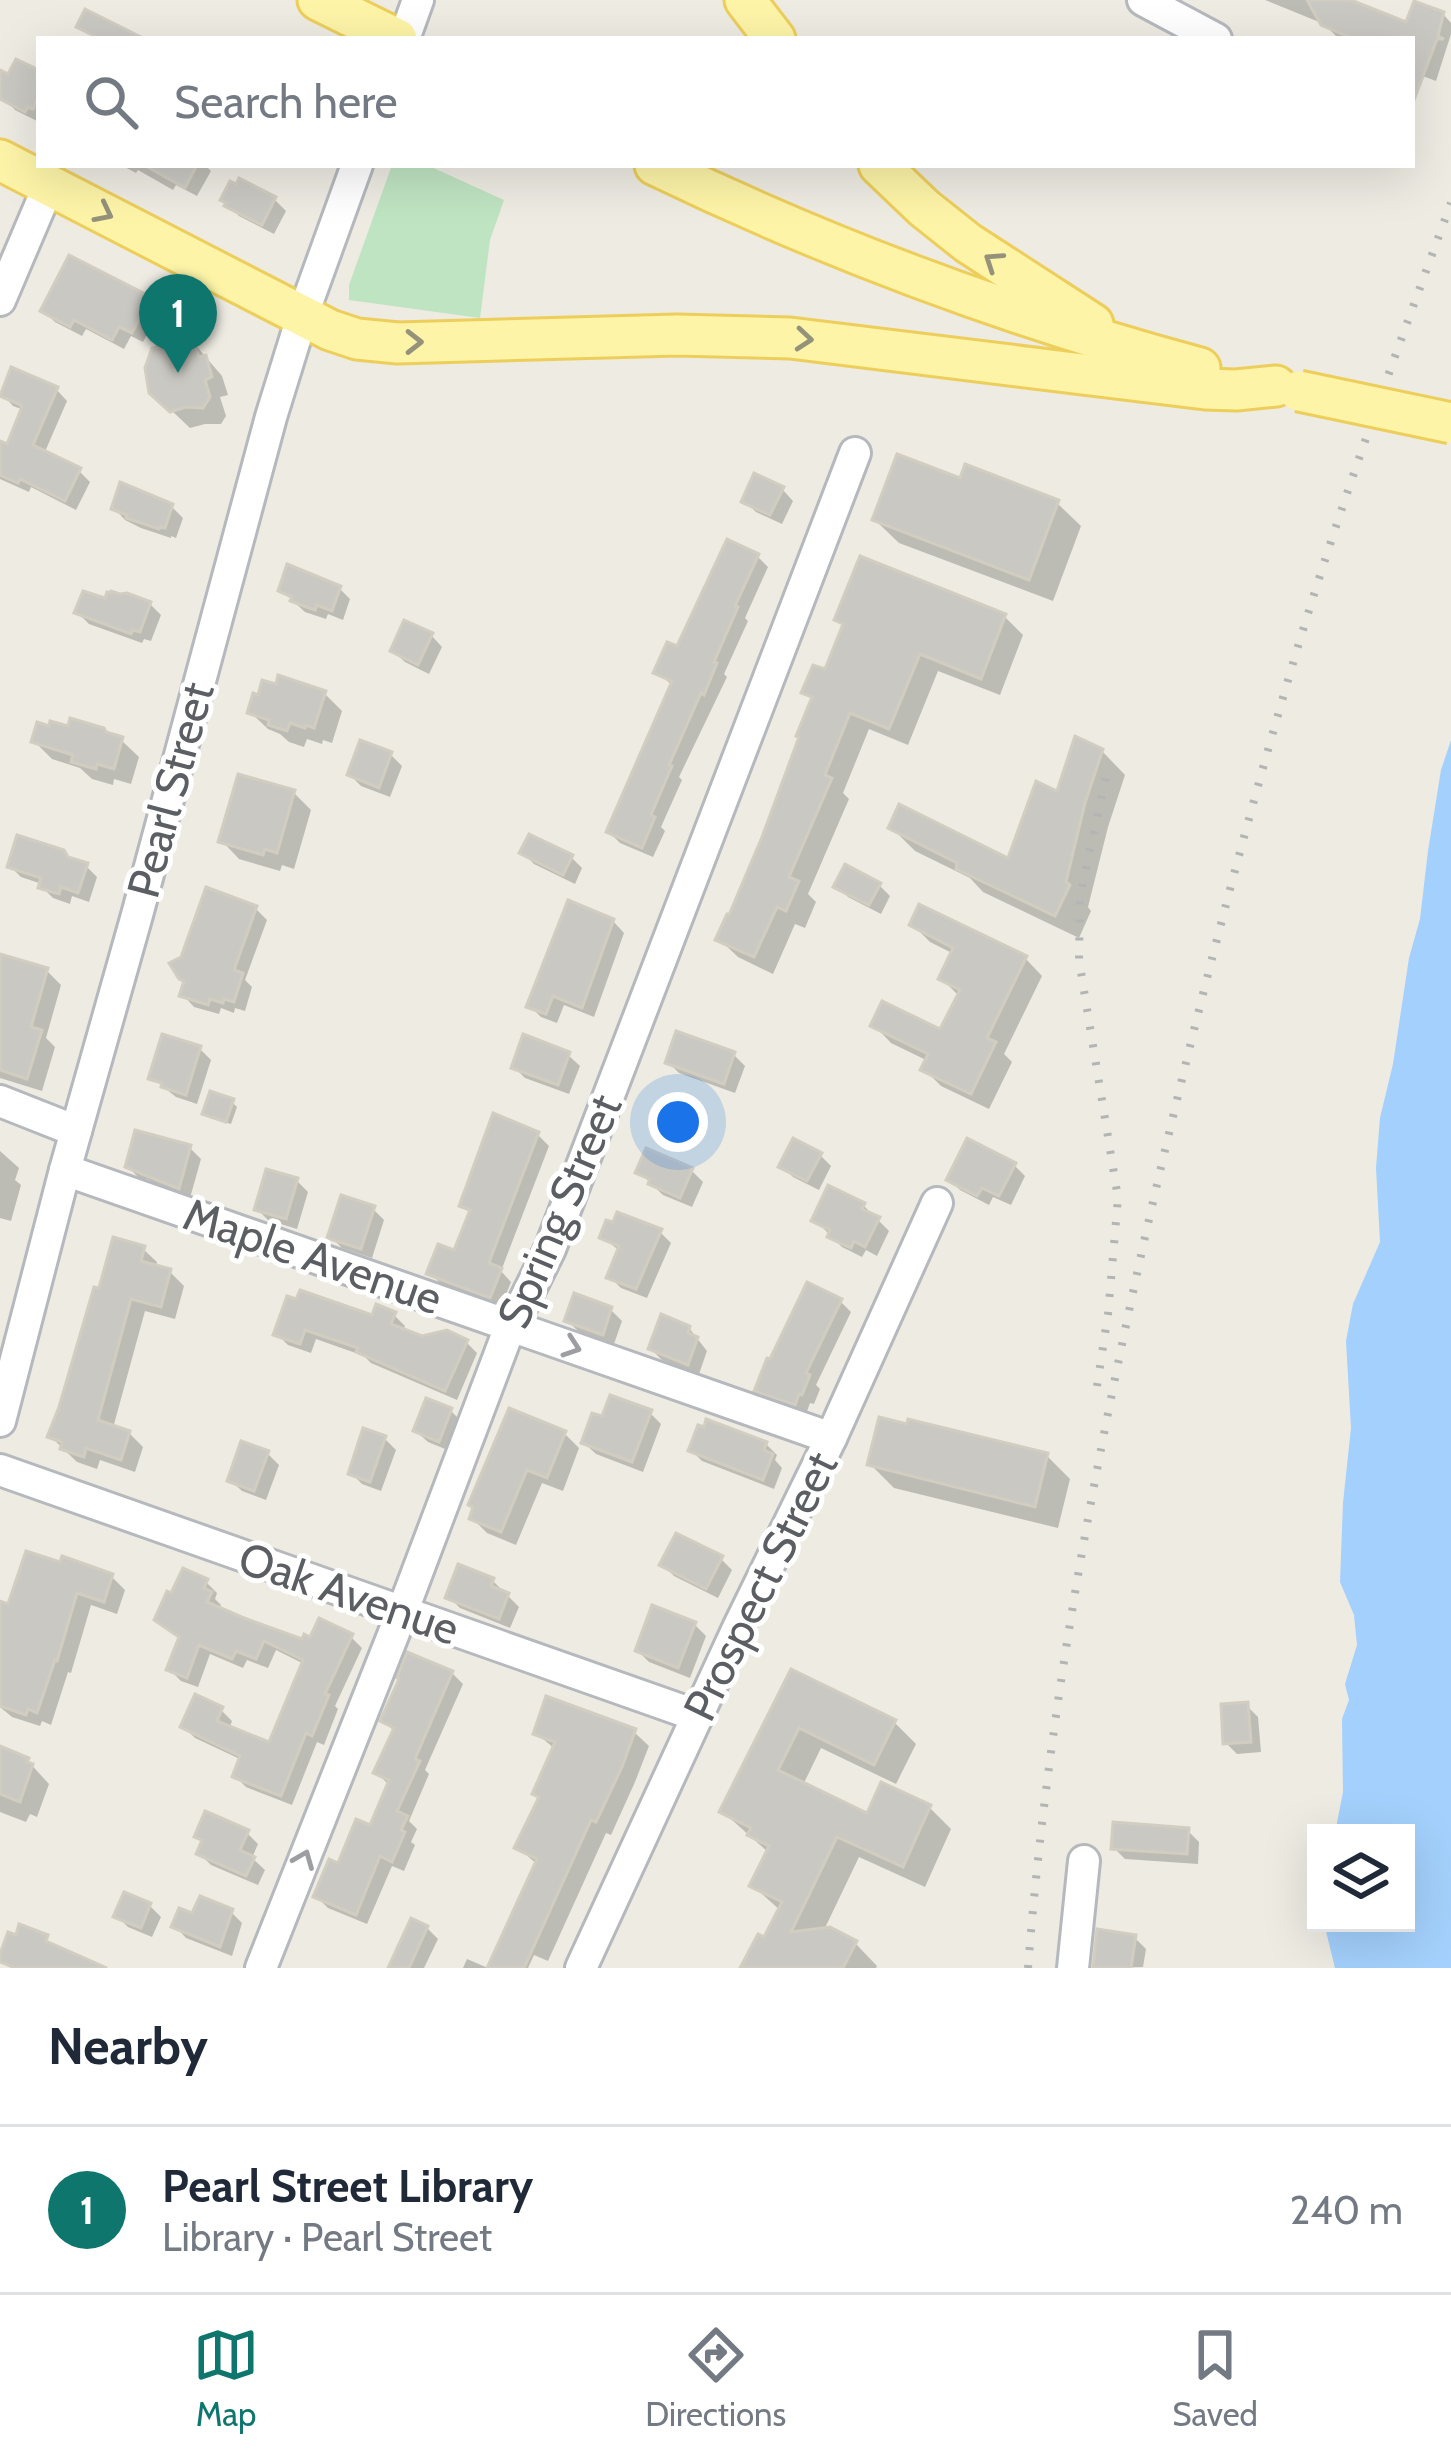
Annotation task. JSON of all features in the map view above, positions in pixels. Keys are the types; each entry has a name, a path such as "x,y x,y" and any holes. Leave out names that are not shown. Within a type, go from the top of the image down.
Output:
{"main road":[{"path":"318,0 394,36"},
{"path":"745,0 773,36"},
{"path":"0,160 342,336 375,341 772,337 1205,389 1288,388"},
{"path":"661,168 747,209 974,300 1126,348 1451,423"},
{"path":"882,168 968,243 1126,348"}],"street":[{"path":"401,36 418,0"},
{"path":"1143,0 1210,36"},
{"name":"Pearl Street","path":"0,1420 238,534 302,317 356,168"},
{"path":"0,299 49,185"},
{"name":"Spring Street","path":"261,1968 499,1355 550,1249 855,453"},
{"path":"0,1101 76,1132"},
{"name":"Maple Avenue","path":"65,1170 832,1438"},
{"name":"Prospect Street","path":"581,1968 832,1438 937,1203"},
{"name":"Oak Avenue","path":"0,1470 698,1716"},
{"path":"1073,1968 1084,1862"}],"green space":[{"path":"391,168 434,168 504,200 490,240 480,318 349,300 349,285"}],"water":[{"path":"1451,740 1451,1968 1335,1968 1326,1932 1415,1932 1415,1824 1337,1824 1343,1792 1342,1719 1349,1700 1345,1684 1357,1645 1354,1615 1340,1582 1351,1428 1346,1341 1353,1304 1380,1242 1376,1168 1380,1118 1420,919 1441,770"}],"building":[{"path":"1307,0 1351,0 1406,22 1414,1 1444,12 1438,36 1444,39 1437,39 1415,97 1415,36 1347,36 1321,25"},
{"path":"85,9 139,36 95,36 76,27"},
{"path":"16,59 36,69 33,109 28,107 25,112 0,99 0,70 8,74"},
{"path":"149,168 195,168 185,188"},
{"path":"239,178 276,197 262,225 220,200 230,181 236,184"},
{"path":"69,255 151,297 132,333 119,327 112,340 74,320 70,327 40,311"},
{"path":"178,336 193,339 199,357 206,355 212,377 205,380 210,397 203,408 170,412 149,393 145,368 152,348"},
{"path":"11,367 58,387 33,445 81,468 65,501 20,479 18,483 0,475 0,441 7,444 21,409 0,396"},
{"path":"897,454 960,478 965,464 1059,500 1029,580 872,520"},
{"path":"754,473 784,487 770,515 741,502"},
{"path":"120,482 173,504 165,528 111,509"},
{"path":"727,539 759,554 704,695 701,693 669,765 642,848 606,832 672,681 653,673 667,642 677,646"},
{"path":"860,556 1006,614 981,679 920,654 889,729 850,713 825,775 832,778 789,877 799,881 786,911 777,907 754,957 715,940 762,837 799,737 812,697 801,693 813,665 825,669 843,624 834,620"},
{"path":"287,564 341,586 332,611 290,601 292,597 278,591"},
{"path":"83,591 105,598 111,591 127,593 151,602 140,632 131,634 74,613"},
{"path":"404,620 433,633 418,665 390,651"},
{"path":"278,675 326,691 314,728 290,723 287,731 247,713 262,680 276,684"},
{"path":"70,718 123,737 114,769 71,762 73,755 31,742 37,722 68,726"},
{"path":"1075,736 1103,749 1085,803 1066,882 1070,885 1055,916 956,869 957,863 888,828 899,804 1008,858 1036,781 1057,791"},
{"path":"360,740 392,752 379,788 347,775"},
{"path":"238,774 295,790 277,853 265,849 263,855 218,842"},
{"path":"529,834 573,855 563,875 519,853"},
{"path":"17,835 88,863 78,893 61,887 59,894 38,888 41,878 7,867"},
{"path":"845,864 881,883 869,905 833,887"},
{"path":"206,887 257,906 234,970 243,973 234,1002 210,999 208,1005 179,996 184,981 169,963 181,957"},
{"path":"568,900 614,919 582,1008 553,996 546,1014 526,1007"},
{"path":"919,904 1027,956 987,1038 996,1042 971,1094 920,1070 928,1054 870,1026 882,1001 940,1029 960,990 938,979 953,948 909,925"},
{"path":"0,954 48,968 31,1027 42,1030 27,1079 0,1070"},
{"path":"676,1031 735,1052 724,1084 665,1063"},
{"path":"162,1034 201,1046 186,1095 148,1079"},
{"path":"523,1034 570,1052 558,1085 511,1068"},
{"path":"210,1091 234,1099 226,1122 202,1114"},
{"path":"493,1113 539,1132 489,1263 502,1268 490,1298 426,1274 438,1244 454,1250 470,1210 459,1206"},
{"path":"135,1130 191,1145 179,1189 125,1167"},
{"path":"793,1138 822,1153 807,1181 778,1167"},
{"path":"967,1138 1016,1163 999,1196 982,1188 977,1196 946,1180"},
{"path":"646,1148 693,1168 680,1198 635,1173"},
{"path":"266,1169 298,1178 286,1219 254,1210"},
{"path":"828,1185 865,1203 862,1209 880,1217 865,1247 854,1241 851,1248 827,1237 830,1230 811,1221"},
{"path":"341,1195 375,1206 361,1249 327,1238"},
{"path":"617,1212 662,1229 636,1289 606,1278 619,1246 599,1238 606,1220 613,1222"},
{"path":"113,1237 145,1246 141,1261 171,1269 161,1307 131,1299 98,1420 130,1431 121,1460 86,1448 84,1457 60,1449 62,1442 47,1437"},
{"path":"807,1282 842,1299 795,1405 754,1391"},
{"path":"300,1290 372,1315 376,1304 396,1312 391,1324 422,1336 447,1330 468,1340 445,1391 356,1352 358,1348 305,1330 300,1344 273,1335 287,1296 296,1299"},
{"path":"574,1293 612,1307 603,1335 564,1321"},
{"path":"661,1314 690,1326 688,1333 698,1337 688,1365 648,1349"},
{"path":"610,1395 652,1410 632,1462 581,1443 592,1413 602,1416"},
{"path":"426,1398 452,1408 439,1442 413,1431"},
{"path":"509,1408 566,1431 547,1478 527,1470 501,1532 469,1519 473,1507 468,1505"},
{"path":"879,1417 907,1424 908,1419 1048,1453 1035,1507 867,1465"},
{"path":"706,1419 767,1442 764,1450 773,1454 763,1480 688,1451 698,1425 704,1427"},
{"path":"363,1428 386,1436 370,1482 348,1474"},
{"path":"241,1441 269,1451 254,1491 227,1481"},
{"path":"676,1533 723,1556 706,1589 659,1565"},
{"path":"26,1551 60,1562 62,1556 113,1574 104,1602 77,1593 37,1713 28,1709 26,1715 0,1706 0,1601 8,1604"},
{"path":"458,1564 494,1578 491,1586 509,1593 499,1619 445,1598"},
{"path":"183,1568 208,1579 204,1588 212,1592 207,1602 244,1618 302,1639 304,1634 310,1637 319,1618 353,1634 325,1694 329,1695 312,1736 306,1733 281,1796 232,1777 240,1756 180,1727 195,1694 223,1707 217,1721 269,1742 303,1660 264,1641 256,1659 236,1651 232,1659 199,1645 187,1678 166,1670 179,1637 154,1620"},
{"path":"652,1605 696,1622 678,1668 635,1651"},
{"path":"407,1652 453,1671 397,1811 408,1816 401,1830 405,1832 392,1862 380,1856 356,1915 313,1897 329,1859 338,1863 356,1819 370,1825 389,1780 373,1773 394,1728 380,1721"},
{"path":"791,1669 896,1720 874,1765 799,1728 778,1770 867,1813 881,1782 931,1805 903,1867 837,1837 791,1932 830,1927 857,1941 843,1968 740,1968 758,1934 764,1937 782,1902 749,1886 769,1846 747,1835 751,1828 719,1812"},
{"path":"546,1696 636,1729 524,1968 487,1968 537,1859 514,1848 539,1797 532,1794 555,1742 533,1734"},
{"path":"1248,1702 1251,1742 1223,1744 1221,1704"},
{"path":"0,1746 33,1764 20,1802 0,1794"},
{"path":"205,1811 249,1830 240,1850 255,1857 246,1876 196,1854 202,1840 194,1837"},
{"path":"1113,1822 1189,1828 1187,1854 1111,1849"},
{"path":"124,1892 151,1903 141,1928 113,1917"},
{"path":"200,1896 233,1909 220,1947 171,1927 179,1908 192,1913"},
{"path":"411,1918 428,1926 409,1968 388,1968"},
{"path":"19,1924 107,1968 15,1968 0,1962 8,1932 16,1935"},
{"path":"1097,1929 1136,1935 1131,1968 1093,1968"}],"railway":[{"path":"1028,1968 1047,1784 1074,1601 1126,1328 1178,1095 1251,811 1309,611 1451,203"},
{"path":"1097,1386 1118,1198 1079,960 1080,896 1108,767"}],"place":[{"name":"Pearl Street Library","path":"178,373"}]}
